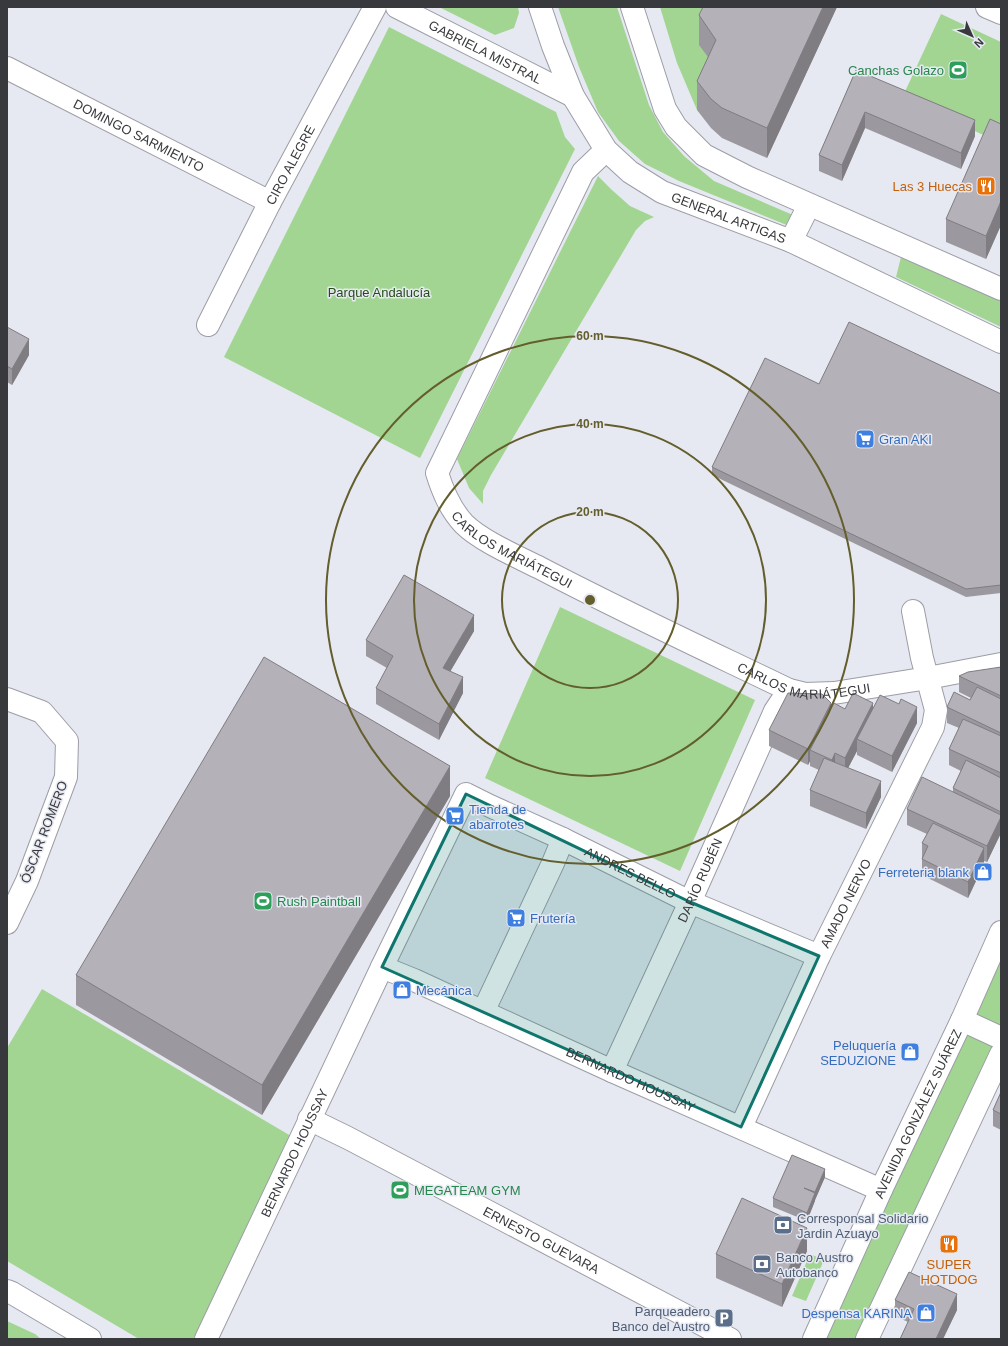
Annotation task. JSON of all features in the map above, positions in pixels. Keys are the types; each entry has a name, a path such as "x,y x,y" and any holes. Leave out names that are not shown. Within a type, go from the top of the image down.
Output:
{"street":[{"name":"CIRO ALEGRE","path":"208,325 270,202 375,7"},
{"name":"GABRIELA MISTRAL","path":"397,7 573,96"},
{"name":"GENERAL ARTIGAS","path":"540,7 553,46 573,96 606,150 630,172 662,192 792,241 1001,342"},
{"path":"632,7 665,109 676,127 704,155 747,177 1001,289"},
{"path":"987,7 1001,13"},
{"name":"DOMINGO SARMIENTO","path":"7,68 270,202"},
{"name":"CARLOS MARIÁTEGUI","path":"606,150 582,172 437,473 443,492 453,510 465,524 482,537 559,578 788,690 805,694 834,693 928,678 1001,664"},
{"path":"792,241 809,204"},
{"name":"AMADO NERVO","path":"741,1127 819,956 933,727 936,710 913,611"},
{"name":"DARÍO RUBÉN","path":"612,1072 775,711 788,690"},
{"name":"ÓSCAR ROMERO","path":"7,699 42,712 67,741 66,777 27,881 7,923"},
{"name":"ANDRES BELLO","path":"466,794 563,839 690,902 819,956"},
{"name":"BERNARDO HOUSSAY","path":"206,1339 309,1119 466,794"},
{"path":"483,1012 563,839"},
{"name":"AVENIDA GONZÁLEZ SUÁREZ","path":"814,1339 881,1190 962,1020 1001,932"},
{"name":"BERNARDO HOUSSAY","path":"382,967 414,980 612,1072 741,1127 881,1190"},
{"path":"962,1020 1001,1038"},
{"path":"867,1339 1001,1054"},
{"name":"ERNESTO GUEVARA","path":"309,1119 348,1138 730,1339"},
{"path":"7,1291 90,1339"}],"highlighted area":[{"path":"466,794 690,902 819,956 741,1127 382,967"}],"green space":[{"path":"439,7 518,7 519,13 514,28 495,35"},
{"path":"558,7 617,7 649,105 663,132 684,156 714,181 793,215 789,226 679,181 645,164 619,141 598,112 579,67"},
{"path":"660,7 716,7 716,70 697,110 677,63"},
{"name":"Canchas Golazo","path":"941,14 1001,42 1001,143 902,98"},
{"name":"Parque Andalucía","path":"389,27 556,112 565,137 575,149 420,458 224,357"},
{"path":"598,176 630,206 654,217 645,221 636,230 491,475 483,491 483,504 469,488 457,459"},
{"path":"901,257 1001,301 1001,327 896,277"},
{"path":"560,607 755,700 680,871 485,778"},
{"path":"1001,932 1001,1054 867,1339 814,1339"},
{"path":"42,989 308,1146 193,1339 139,1339 7,1261 7,1048"},
{"path":"810,1254 824,1260 806,1301 792,1296"},
{"path":"7,1321 35,1334 41,1339 7,1339"}],"building":[{"path":"703,7 823,7 767,128 722,108 711,99 697,81 716,40 699,15"},
{"path":"856,70 975,120 961,153 865,112 842,165 819,155"},
{"name":"Las 3 Huecas","path":"990,119 1001,124 1001,201 986,236 946,219"},
{"name":"Gran AKI","path":"849,322 1001,394 1001,585 966,589 712,467 765,358 819,384"},
{"path":"7,327 29,339 12,369 7,366"},
{"path":"404,575 474,615 443,668 463,677 439,724 376,688 393,656 366,640"},
{"name":"Rush Paintball","path":"264,657 450,766 262,1085 76,975"},
{"path":"1001,667 1001,696 959,676 968,672"},
{"path":"977,687 1001,699 1001,733 947,707 954,692 970,700"},
{"path":"788,693 822,694 831,703 808,749 769,730"},
{"path":"853,693 873,703 845,758 835,753 832,760 810,750 834,703 845,709"},
{"path":"880,695 899,704 901,699 917,707 892,756 857,739"},
{"path":"963,719 1001,736 1001,773 949,749"},
{"path":"824,758 881,781 866,813 810,790"},
{"path":"966,760 1001,778 1001,812 953,788"},
{"path":"922,777 1001,815 987,846 907,809"},
{"path":"933,823 984,848 968,882 922,859 928,846 922,843"},
{"path":"1001,1092 1001,1114 993,1110"},
{"path":"792,1155 825,1169 815,1192 804,1188 815,1193 807,1213 773,1198"},
{"path":"742,1198 807,1228 782,1284 716,1254"},
{"path":"909,1272 957,1294 936,1339 900,1339 914,1309 895,1300"}],"place":[{"name":"Canchas Golazo","path":"958,70"},
{"name":"Las 3 Huecas","path":"986,186"},
{"name":"Gran AKI","path":"865,439"},
{"name":"Tienda de abarrotes","path":"455,816"},
{"name":"Ferreteria blank","path":"983,872"},
{"name":"Rush Paintball","path":"263,901"},
{"name":"Frutería","path":"516,918"},
{"name":"Mecánica","path":"402,990"},
{"name":"Peluquería SEDUZIONE","path":"910,1052"},
{"name":"MEGATEAM GYM","path":"400,1190"},
{"name":"Corresponsal Solidario Jardin Azuayo","path":"783,1225"},
{"name":"SUPER HOTDOG","path":"949,1244"},
{"name":"Banco Austro Autobanco","path":"762,1264"},
{"name":"Despensa KARINA","path":"926,1313"},
{"name":"Parqueadero Banco del Austro","path":"724,1318"}]}
